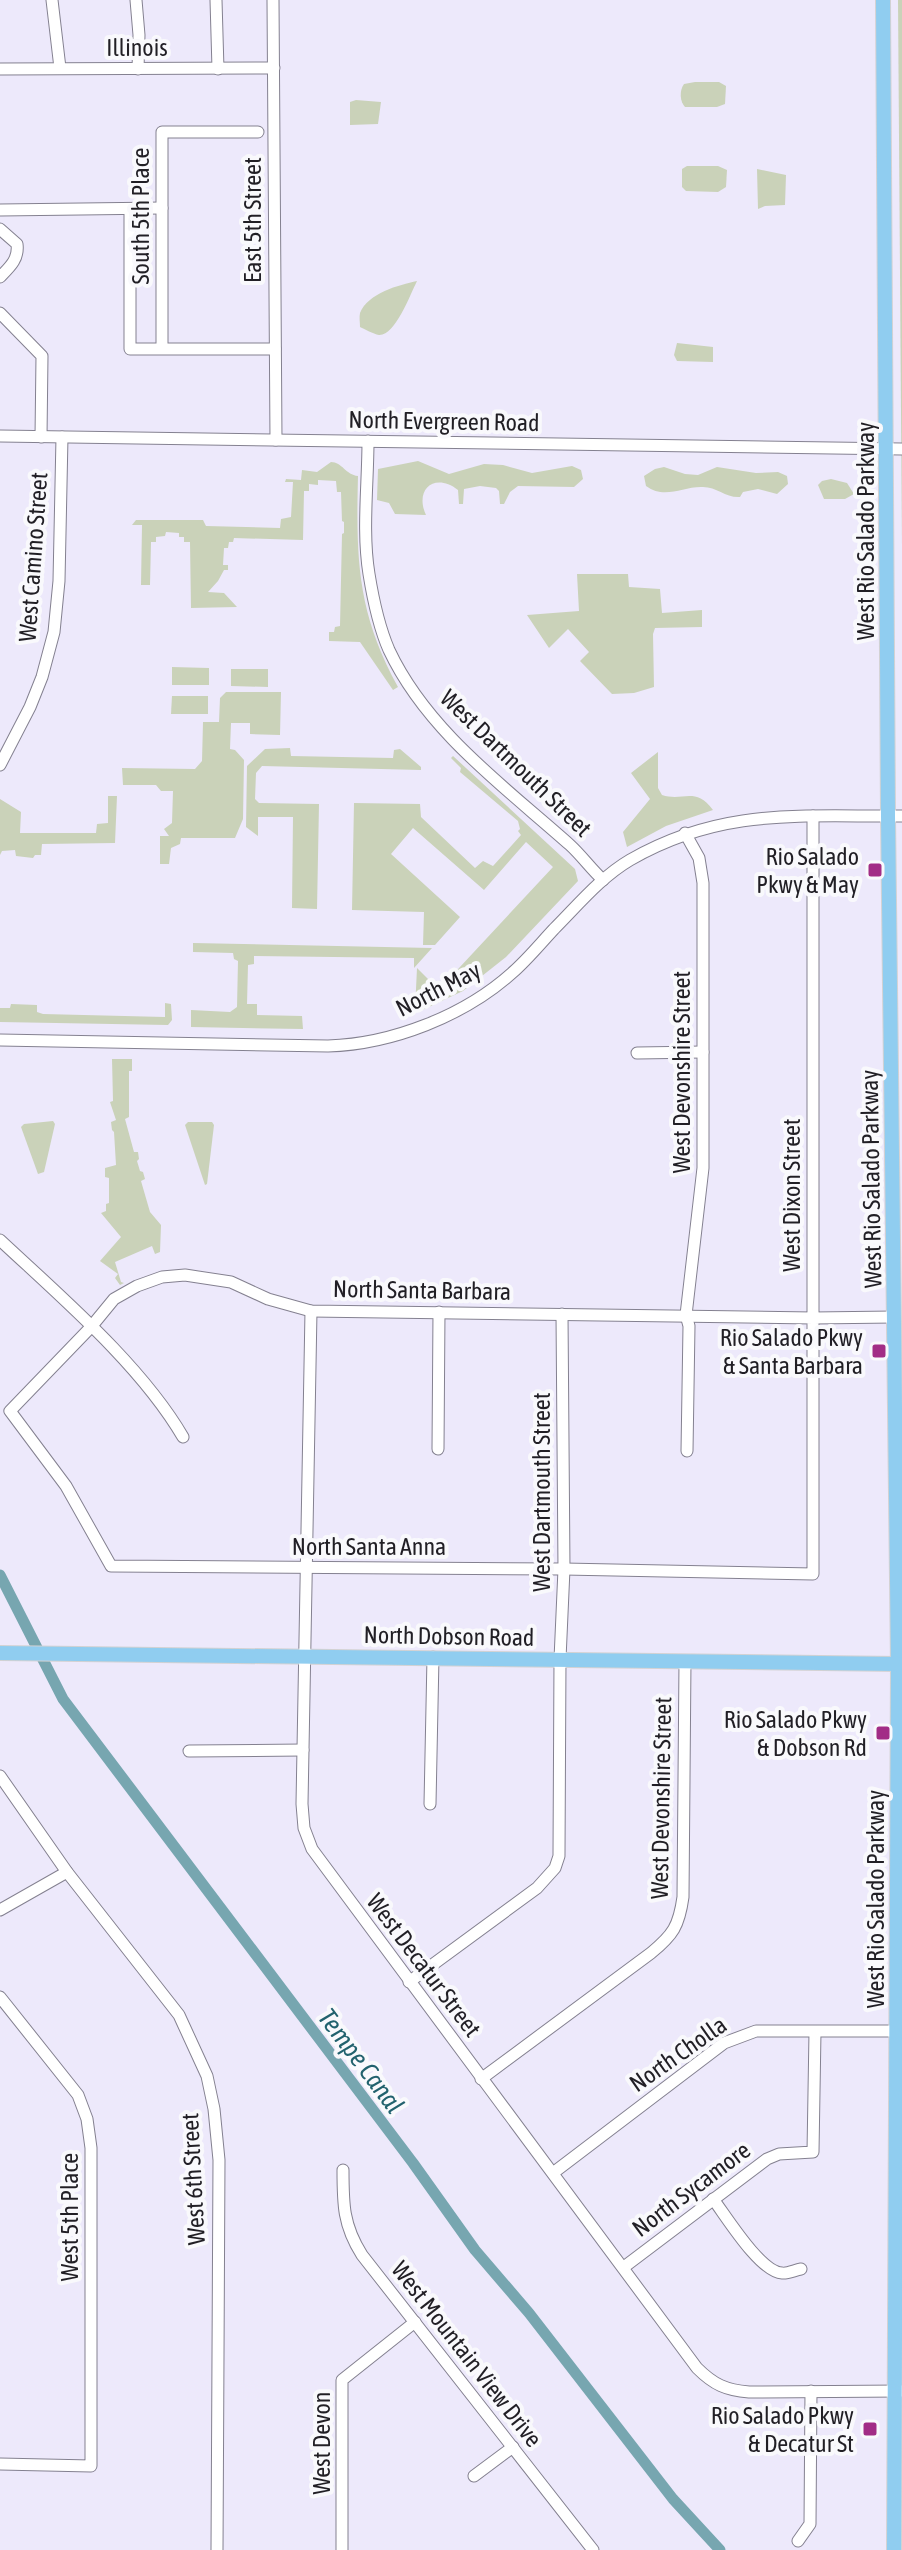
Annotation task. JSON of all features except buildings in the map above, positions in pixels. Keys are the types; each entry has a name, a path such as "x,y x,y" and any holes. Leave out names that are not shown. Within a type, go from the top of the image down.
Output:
{"main road":[{"name":"West Rio Salado Parkway","path":"883,0 894,449 898,1175 894,1317 901,1664 896,2031 898,2391 894,2550"},
{"name":"North Dobson Road","path":"3,1653 901,1664"}],"street":[{"path":"52,0 60,68"},
{"path":"136,0 138,69"},
{"path":"216,0 218,69"},
{"name":"East 5th Street","path":"273,0 276,440"},
{"name":"Illinois","path":"0,69 274,68"},
{"name":"South 5th Place","path":"162,348 162,132 258,132"},
{"path":"0,210 162,208"},
{"path":"130,209 130,349 275,349"},
{"path":"0,229 17,244 18,253 0,277"},
{"path":"0,313 42,356 41,437"},
{"name":"North Evergreen Road","path":"0,436 894,449"},
{"name":"West Camino Street","path":"0,765 30,707 54,632 59,581 62,437"},
{"name":"West Dartmouth Street","path":"368,441 366,531 369,573 389,650 421,701 449,735 574,849 603,880"},
{"name":"West Dixon Street","path":"813,816 813,1574"},
{"name":"North May","path":"0,1040 347,1046 377,1039 412,1030 481,996 511,974 603,880 627,861 685,833 755,817 895,816"},
{"name":"West Devonshire Street","path":"685,833 699,858 703,883 703,1168 686,1315 689,1326 687,1451"},
{"path":"637,1053 703,1052"},
{"path":"0,1240 91,1327 149,1388 168,1411 183,1437"},
{"name":"North Santa Barbara","path":"10,1411 114,1299 162,1277 185,1275 231,1282 268,1299 311,1311 894,1317"},
{"name":"West Decatur Street","path":"311,1311 302,1804 304,1828 312,1849 697,2368 712,2383 729,2390 898,2391"},
{"path":"438,1449 439,1312"},
{"name":"West Dartmouth Street","path":"409,1982 537,1888 555,1868 560,1840 560,1659 564,1569 562,1314"},
{"name":"North Santa Anna","path":"10,1411 66,1486 111,1566 813,1574"},
{"path":"430,1804 433,1657"},
{"name":"West Devonshire Street","path":"481,2079 651,1953 676,1929 683,1897 685,1661"},
{"path":"189,1751 303,1750"},
{"name":"West 6th Street","path":"0,1776 67,1872 179,2015 207,2076 219,2160 217,2550"},
{"path":"0,1910 67,1872"},
{"name":"West 5th Place","path":"0,1997 72,2086 87,2119 91,2148 91,2466 0,2464"},
{"name":"North Cholla","path":"553,2173 724,2043 756,2031 896,2031"},
{"name":"North Sycamore","path":"624,2267 767,2159 779,2154 813,2152 815,2032"},
{"name":"West Mountain View Drive","path":"343,2170 343,2202 352,2238 377,2276 593,2550"},
{"path":"713,2199 758,2259 771,2270 783,2274 801,2269"},
{"name":"West Devon","path":"342,2550 342,2380 415,2322"},
{"path":"798,2541 810,2524 811,2391"},
{"path":"474,2476 513,2447"}],"green space":[{"path":"898,0 902,0 902,547"},
{"path":"695,82 719,82 726,86 725,104 685,107 682,87"},
{"path":"350,102 381,102 378,124 350,125"},
{"path":"687,166 718,166 727,170 726,187 718,192 686,191 682,187 682,169"},
{"path":"757,169 786,175 785,205 758,209"},
{"path":"417,281 401,314 385,334 379,335 360,327 360,313 370,300 385,291"},
{"path":"677,343 713,347 713,362 677,361 674,355"},
{"path":"418,461 449,474 484,464 503,465 532,473 572,466 581,470 583,479 574,487 518,486 510,492 504,504 500,504 496,488 480,486 464,489 463,504 459,504 458,490 450,485 435,483 425,491 423,498 426,515 395,514 389,503 377,500 378,469"},
{"path":"331,462 358,476 362,584 374,634 398,687 393,690 360,642 329,641 329,632 340,626 344,522 341,492 337,492 336,481 318,480 318,485 309,484 309,491 304,491 303,540 234,538 228,548 224,548 223,565 228,565 228,570 224,570 208,592 224,593 237,607 191,608 190,542 184,542 184,537 179,537 179,533 166,532 165,536 156,537 156,542 151,542 150,585 141,585 142,525 132,525 136,520 203,520 206,526 280,528 281,519 291,517 293,482 285,482 286,479 301,480 302,470 317,472"},
{"path":"664,467 698,475 717,467 756,473 778,472 787,476 788,484 777,494 758,489 743,492 740,497 708,487 660,492 646,486 644,476"},
{"path":"831,479 847,483 854,494 845,499 824,499 818,485"},
{"path":"577,574 628,574 629,587 660,589 662,613 702,610 702,627 655,628 654,687 634,693 612,694 580,661 589,652 568,629 549,648 527,615 579,611"},
{"path":"172,667 209,668 209,685 172,685"},
{"path":"231,669 268,669 268,687 231,686"},
{"path":"226,692 281,692 280,735 250,734 250,723 231,723 230,749 244,760 243,819 235,838 181,838 180,844 171,848 169,864 160,864 160,836 169,836 164,829 172,823 173,791 161,791 156,785 123,785 122,768 195,769 202,761 203,722 219,722 220,698"},
{"path":"172,696 208,696 208,714 171,714"},
{"path":"290,748 291,756 393,758 394,750 400,749 421,767 421,770 262,766 256,773 255,799 259,803 319,804 317,909 292,908 293,817 258,817 258,836 246,827 247,766 265,749"},
{"path":"658,752 658,788 662,795 694,797 713,810 666,826 627,847 623,832 650,799 631,773"},
{"path":"453,756 575,869 578,881 506,957 463,991 418,1012 415,1010 417,968 435,986 446,982 553,867 526,842 484,890 413,828 391,854 460,917 435,945 423,945 424,912 352,910 354,803 420,804 421,817 475,868 483,861 493,866 521,835 518,821 460,772 461,768 451,758"},
{"path":"108,796 117,796 115,843 42,844 41,855 33,858 16,856 15,850 2,851 0,855 0,799 21,812 20,833 96,833 97,824 108,823"},
{"path":"193,943 432,948 414,968 414,958 254,956 254,964 248,965 247,1004 257,1004 257,1015 302,1016 303,1029 191,1027 191,1010 230,1012 237,1007 238,961 233,953 193,952"},
{"path":"165,1003 171,1004 172,1020 168,1025 0,1022 0,1008 10,1008 11,1004 37,1005 37,1012 43,1014 165,1017"},
{"path":"112,1059 132,1059 129,1117 125,1119 134,1152 138,1152 137,1161 145,1179 141,1181 150,1212 161,1225 160,1252 155,1254 152,1246 115,1262 124,1283 120,1285 115,1278 118,1274 100,1261 121,1237 101,1213 106,1211 106,1204 109,1203 109,1178 105,1177 105,1168 116,1165 111,1122 116,1120 110,1102 113,1101"},
{"path":"53,1121 55,1124 44,1172 38,1174 21,1127"},
{"path":"188,1122 212,1122 214,1125 205,1185 185,1125"}],"waterway":[{"name":"Tempe Canal","path":"0,1575 63,1699 413,2163 475,2250 529,2313 673,2499 720,2550"}],"place":[{"name":"Rio Salado Pkwy & May","path":"875,870"},
{"name":"Rio Salado Pkwy & Santa Barbara","path":"879,1351"},
{"name":"Rio Salado Pkwy & Dobson Rd","path":"883,1733"},
{"name":"Rio Salado Pkwy & Decatur St","path":"870,2429"}]}
